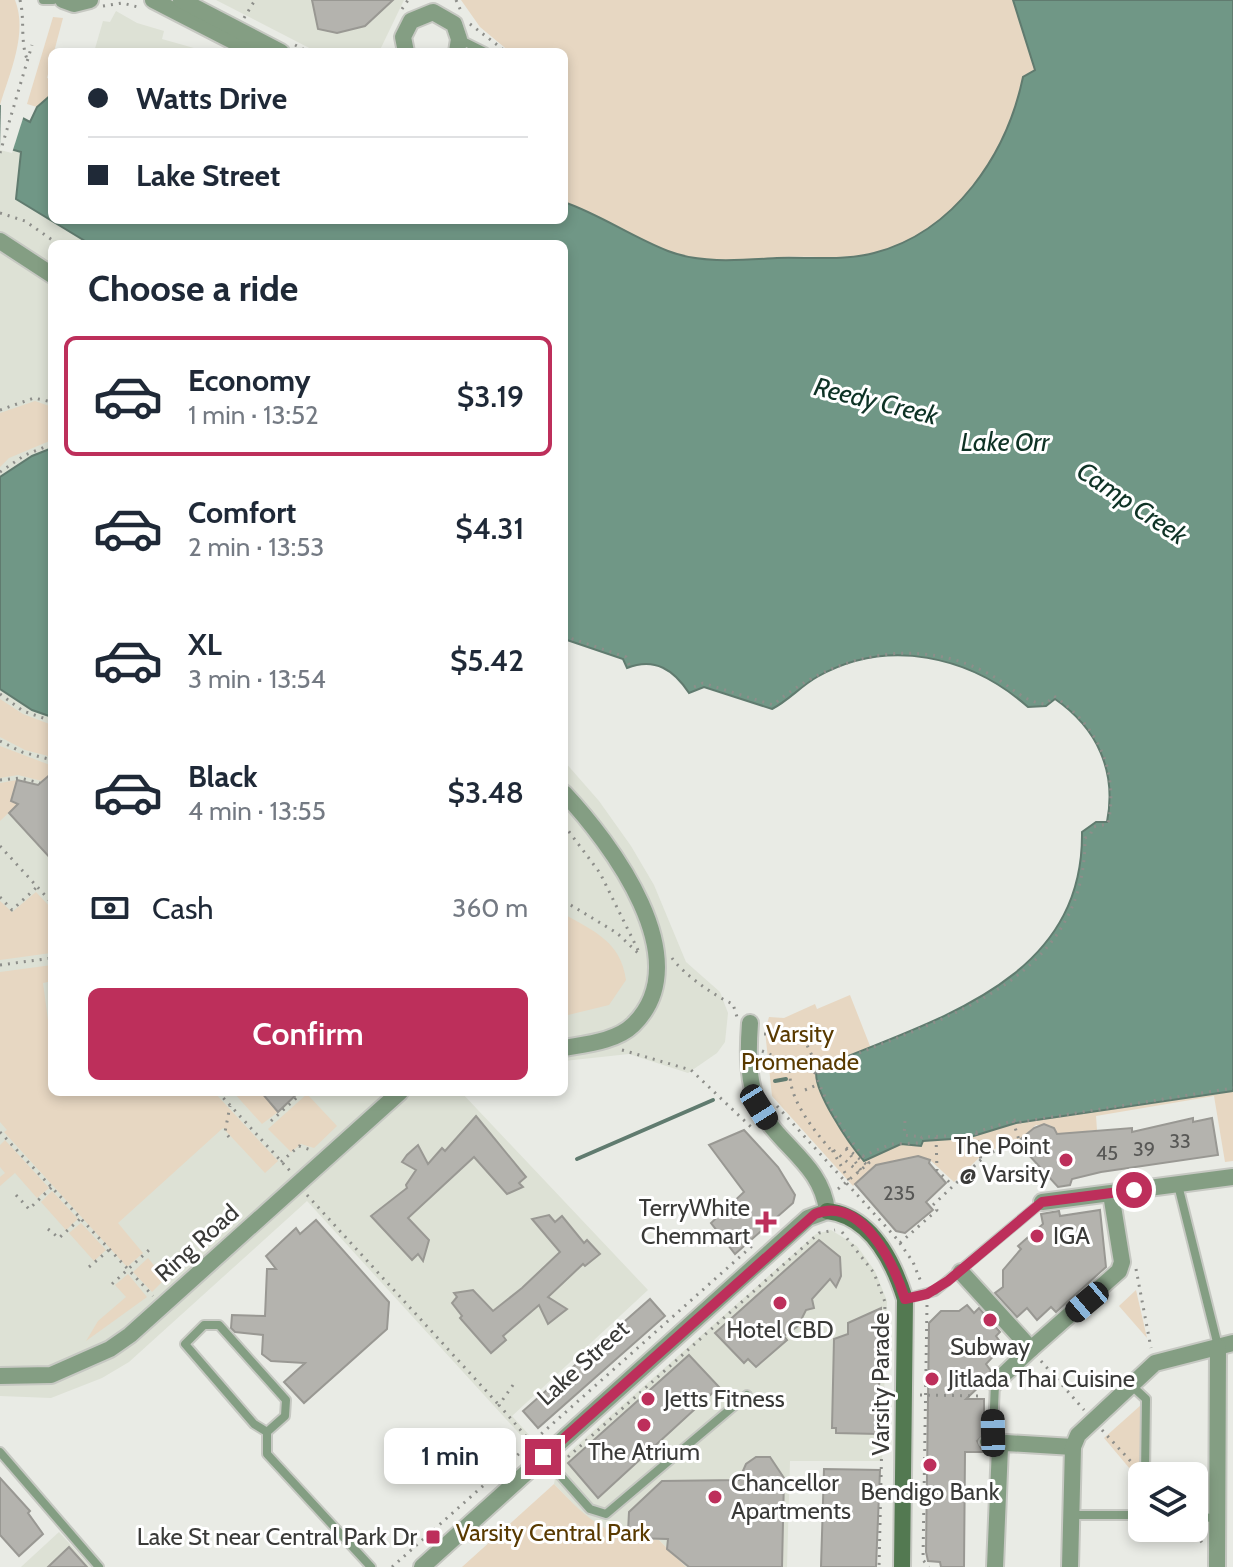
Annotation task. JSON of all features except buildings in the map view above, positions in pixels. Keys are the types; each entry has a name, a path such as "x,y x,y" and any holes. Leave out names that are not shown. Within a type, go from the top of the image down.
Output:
{"street":[{"path":"63,0 74,4 92,4"},
{"path":"181,0 273,48"},
{"path":"445,0 455,16 458,45"},
{"path":"151,6 245,48"},
{"path":"403,48 406,28 419,8 455,16"},
{"path":"0,241 48,272"},
{"path":"568,797 598,830 635,887 657,957 656,984 647,1007 632,1027 607,1039 568,1047"},
{"path":"757,1027 750,1065 759,1107 819,1179 827,1211"},
{"name":"Ring Road","path":"0,1376 51,1375 110,1349 163,1306 396,1096"},
{"path":"1042,1202 1233,1177"},
{"path":"993,1390 1031,1349 1119,1271 1122,1262 1111,1194"},
{"name":"Varsity Parade","path":"827,1211 846,1215 868,1231 890,1260 905,1299 902,1567"},
{"name":"Lake Street","path":"422,1567 549,1463 808,1218 827,1211"},
{"path":"961,1272 1031,1349"},
{"path":"1070,1567 1073,1447 1078,1435 1155,1363 1226,1345 1217,1567"},
{"path":"995,1567 1000,1447 1006,1443 1073,1447"}],"lane":[{"path":"43,0 53,0"},
{"path":"1178,1183 1226,1345"},
{"path":"905,1299 924,1295 961,1272 1042,1202"},
{"path":"267,1432 254,1424 185,1344 204,1325 219,1325 286,1400 285,1416 267,1432 267,1454 371,1567"},
{"path":"1131,1385 1146,1399 1145,1462"},
{"path":"984,1442 993,1433 993,1390"},
{"path":"549,1463 590,1509 597,1514 613,1512 747,1395"},
{"path":"0,1452 99,1567"},
{"path":"1072,1515 1128,1515"},
{"path":"1208,1518 1220,1518"}],"path":[{"path":"20,0 25,22 22,46 27,61"},
{"path":"246,14 255,0"},
{"path":"455,16 456,0"},
{"path":"92,4 151,6"},
{"path":"468,21 501,48"},
{"path":"0,153 32,45"},
{"path":"0,213 25,221 52,240"},
{"path":"0,410 34,398 48,401"},
{"path":"0,472 25,455 48,446"},
{"path":"568,637 626,657 630,667"},
{"path":"694,687 703,683 773,705 815,675 843,662 903,652 933,654 988,673 1028,702 1046,704 1054,696 1087,724 1107,764 1112,793 1108,824 1093,827 1090,836 1085,838 1080,883 1070,910 1036,962 985,999 819,1072 791,1065 761,1050"},
{"path":"0,694 23,711 48,720"},
{"path":"0,741 22,752 48,759"},
{"path":"0,780 20,778 40,783"},
{"path":"568,830 600,873 643,963"},
{"path":"0,846 48,899"},
{"path":"0,898 12,910 37,887"},
{"path":"568,903 617,933 641,955"},
{"path":"0,965 48,959"},
{"path":"763,1063 757,1027 804,1039 819,1072 819,1084 845,1133 867,1165"},
{"path":"607,1039 611,1050 631,1049 664,1065 691,1070 751,1127"},
{"path":"791,1065 789,1081 792,1090 815,1132 830,1149 848,1181"},
{"path":"805,1090 819,1084"},
{"path":"905,1121 904,1135 936,1137 976,1133 1013,1121 1233,1088"},
{"path":"222,1096 297,1184 531,1442"},
{"path":"271,1121 299,1096"},
{"path":"772,1100 848,1181 913,1262 927,1307 923,1560 929,1567"},
{"path":"229,1137 225,1132 230,1105"},
{"path":"900,1243 937,1210 933,1205 987,1154 1018,1142 1013,1121"},
{"path":"0,1132 163,1306"},
{"path":"976,1133 981,1160"},
{"path":"863,1156 891,1144 919,1143 922,1137"},
{"path":"936,1137 937,1170 953,1186"},
{"path":"281,1162 299,1146 315,1151"},
{"path":"860,1171 844,1146 867,1165"},
{"path":"830,1149 860,1171"},
{"path":"838,1189 867,1165"},
{"path":"16,1195 29,1209 52,1187"},
{"path":"48,1229 59,1238 81,1218"},
{"name":"Varsity Parade","path":"549,1463 819,1233 833,1229 847,1237 857,1249 874,1273 885,1302 879,1567"},
{"name":"Lake Street","path":"392,1567 760,1239"},
{"path":"89,1267 110,1249"},
{"path":"112,1284 149,1250"},
{"path":"1134,1263 1152,1349"},
{"path":"499,1405 513,1385"},
{"path":"906,1394 993,1390"}],"shaded area":[{"path":"216,0 404,0 381,48 309,48"},
{"path":"116,11 137,23 164,31 162,39 194,48 95,48 103,21 110,22"},
{"path":"0,146 21,152 16,199 48,218 48,224 57,224 83,240 48,240 48,1096 465,1096 648,1290 512,1416 532,1438 527,1442 307,1201 129,1362 102,1378 51,1398 0,1396"},
{"path":"568,766 599,801 631,846 654,885 686,962 720,992 728,1013 725,1042 717,1053 688,1073 629,1054 568,1061"},
{"path":"831,1230 857,1246 875,1271 887,1301 882,1461 790,1461 787,1567 686,1567 659,1540 631,1540 594,1525 554,1484 558,1462 816,1234"},
{"path":"59,1532 91,1567 21,1567"}],"green space":[{"path":"0,0 15,0 20,26 16,52 0,105"},
{"path":"461,0 1013,0 1035,70 1023,77 1004,134 973,186 953,208 903,243 874,253 852,256 696,258 655,246 568,204 568,48 505,48 480,27"},
{"path":"53,17 63,18 55,48 48,48 48,97 37,107 27,104"},
{"path":"35,401 48,406 48,442 9,458 0,467 0,413"},
{"path":"0,699 23,714 48,723 48,756 25,750 0,737"},
{"path":"0,746 48,764 48,776 42,781 18,775 0,778"},
{"path":"17,780 11,801 18,804 0,821 0,783"},
{"path":"36,892 48,905 48,953 0,960 0,901 12,912"},
{"path":"568,916 604,939 618,956 626,980 609,1005 568,1015"},
{"path":"48,966 48,982 43,983 48,1020 48,1096 218,1096 278,1161 265,1173 223,1128 118,1223 143,1253 127,1267 4,1132 7,1130 0,1122 0,972"},
{"name":"Varsity Promenade","path":"850,995 872,1051 877,1144 1233,1085 1233,1161 1225,1162 1214,1096 1096,1116 1097,1130 1057,1134 1050,1125 1036,1125 1017,1142 985,1152 954,1182 930,1160 918,1156 875,1165 853,1186 772,1096 765,1031 769,1017 784,1018 815,1004 817,1009"},
{"path":"237,1096 264,1096 278,1112 262,1124"},
{"path":"305,1096 309,1096 337,1126 314,1148 301,1144 291,1152 268,1129"},
{"path":"5,1140 49,1188 37,1198 15,1173 0,1186 0,1177 5,1173 0,1167 0,1145"},
{"path":"52,1191 78,1219 66,1230 41,1202"},
{"path":"81,1223 106,1250 94,1261 69,1233"},
{"path":"148,1258 165,1279 152,1292 133,1272"},
{"path":"128,1274 147,1297 86,1341 98,1321 126,1297 115,1285"},
{"path":"1136,1290 1147,1338 1119,1306"},
{"path":"1141,1405 1141,1462 1128,1462 1128,1467 1104,1438"},
{"name":"Varsity Central Park","path":"554,1484 600,1525 625,1536 659,1540 686,1567 462,1567"}],"water":[{"name":"Lake Orr","path":"1013,0 1233,0 1233,1091 1016,1123 967,1138 923,1141 921,1146 901,1144 864,1161 825,1102 816,1077 817,1069 951,1013 993,989 1029,961 1057,926 1076,884 1082,832 1096,822 1107,822 1109,785 1106,768 1093,737 1082,723 1055,699 1046,706 1028,707 981,675 927,658 900,655 844,665 817,677 772,709 704,687 689,693 677,678 663,668 646,664 627,668 623,659 568,640 568,240 83,240 57,224 568,224 568,204 655,245 694,258 851,257 903,243 953,208 990,161 1015,106 1023,77 1035,70"},
{"name":"Lake Orr","path":"48,97 48,218 16,199 21,152 0,146 0,106 30,122 37,107"},
{"path":"48,450 48,716 32,710 0,689 0,477"}],"pier":[{"path":"1,102 24,115 12,153 0,150"}],"waterway":[{"path":"775,1081 786,1079"},
{"path":"577,1159 713,1100"}],"place":[{"name":"The Point @ Varsity","path":"1066,1160"},
{"name":"TerryWhite Chemmart","path":"766,1222"},
{"name":"IGA","path":"1037,1236"},
{"name":"Hotel CBD","path":"780,1303"},
{"name":"Subway","path":"990,1320"},
{"name":"Jitlada Thai Cuisine","path":"932,1379"},
{"name":"Jetts Fitness","path":"648,1399"},
{"name":"The Atrium","path":"644,1425"},
{"name":"Bendigo Bank","path":"930,1465"},
{"name":"Chancellor Apartments","path":"715,1497"},
{"name":"Lake St near Central Park Dr","path":"433,1537"}],"route":[{"path":"543,1457 815,1214 827,1211 846,1215 868,1231 890,1260 905,1299 935,1291 1042,1202 1134,1190"}],"water label":[{"name":"Reedy Creek","path":"876,401"},
{"name":"Camp Creek","path":"1132,503"}]}
